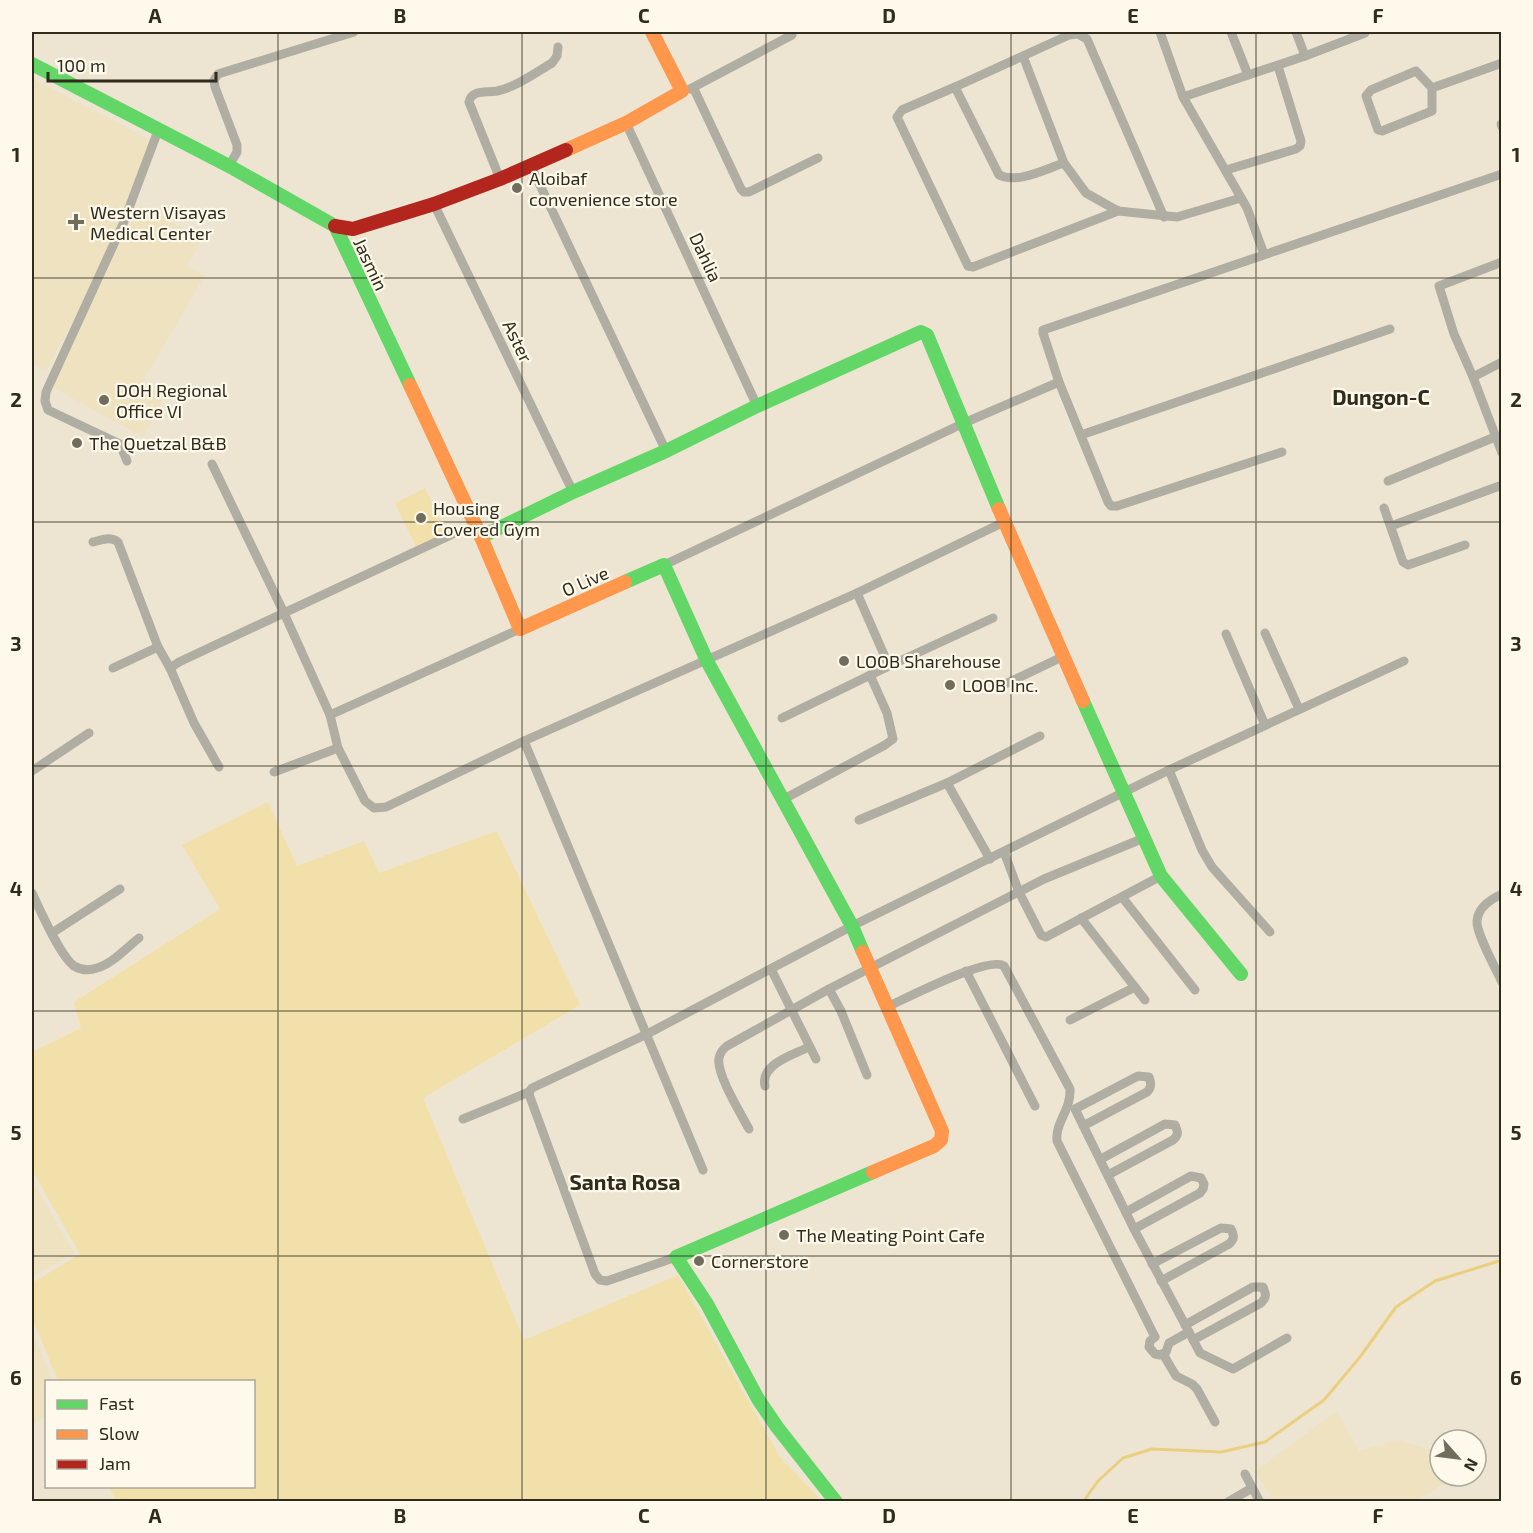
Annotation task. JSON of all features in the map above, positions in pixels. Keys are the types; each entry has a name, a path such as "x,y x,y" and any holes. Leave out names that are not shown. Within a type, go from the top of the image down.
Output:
{"street":[{"path":"229,166 237,152 237,145 215,87 214,80 218,74 354,32"},
{"path":"652,32 688,90 744,192 749,192 818,158"},
{"path":"1160,32 1183,97 1247,208 1264,254"},
{"path":"1231,32 1248,75"},
{"path":"1296,32 1305,56"},
{"path":"1183,97 1278,66 1366,32"},
{"path":"335,226 345,230 353,229 434,204 531,166 626,123 792,34"},
{"path":"1119,211 973,267 968,266 897,117 902,110 1069,35 1078,34 1087,39 1149,177 1164,217"},
{"path":"500,178 469,102 470,97 474,93 507,88 552,63 557,56 558,47"},
{"path":"1023,56 1064,163 1086,193 1119,211 1164,217 1182,216 1241,198"},
{"path":"1432,88 1502,63"},
{"name":"Jasmin","path":"32,64 159,128 335,226 481,537 520,629"},
{"path":"1226,170 1300,146 1301,141 1278,66"},
{"path":"1416,71 1432,88 1432,111 1382,131 1378,130 1366,96 1371,90 1416,71"},
{"path":"955,87 999,175 1015,178 1064,163"},
{"name":"Dahlia","path":"626,123 757,406"},
{"path":"127,461 120,444 48,410 45,401 46,392 123,224 159,128"},
{"path":"531,166 666,451"},
{"path":"1282,452 1117,506 1111,506 1059,382 1043,330 1502,174"},
{"name":"Aster","path":"434,204 573,492"},
{"path":"1502,262 1439,286 1454,334 1502,453"},
{"path":"1081,435 1390,329"},
{"path":"481,537 757,406 921,332 927,335 1004,522 1161,876 1241,975"},
{"path":"1473,377 1502,362"},
{"path":"529,1092 595,1274 600,1280 608,1281 676,1257 934,1146 941,1140 942,1131 852,926 706,661 664,565 964,423 1059,382"},
{"path":"1388,481 1495,437"},
{"path":"212,464 330,715 338,748 365,801 374,808 386,807 524,741 857,593 1004,522"},
{"path":"1391,526 1502,485"},
{"path":"1384,508 1403,562 1408,565 1465,545"},
{"path":"170,668 453,534"},
{"path":"93,542 108,538 118,542 158,647 170,668 194,723 219,767"},
{"name":"O Live","path":"520,629 664,565"},
{"path":"857,593 889,666"},
{"path":"782,718 993,618"},
{"path":"330,715 520,629"},
{"path":"1265,633 1299,709"},
{"path":"1226,634 1265,725"},
{"path":"113,668 158,647"},
{"path":"999,687 1064,656"},
{"path":"463,1119 529,1092 532,1088 647,1034 852,926 1169,770 1404,661"},
{"path":"783,799 893,739 886,713 870,675"},
{"path":"32,771 89,733"},
{"path":"859,820 947,783 1040,736"},
{"path":"524,741 703,1170"},
{"path":"274,772 338,748"},
{"path":"1169,770 1212,867 1269,932"},
{"path":"947,783 990,859"},
{"path":"749,1129 730,1095 719,1065 720,1055 727,1046 829,989 1044,879 1144,838"},
{"path":"1004,852 1019,892 1041,935 1046,937 1161,876"},
{"path":"52,933 120,889"},
{"path":"32,893 71,964 87,970 104,965 139,938"},
{"path":"1502,894 1490,900 1482,909 1477,921 1502,982"},
{"path":"1122,897 1195,990"},
{"path":"1081,918 1145,1000"},
{"path":"887,1007 966,971 995,963 1004,966 1070,1089 1070,1101 1056,1133 1057,1141 1155,1337"},
{"path":"771,969 816,1059"},
{"path":"966,971 1035,1106"},
{"path":"1070,1020 1135,987"},
{"path":"829,989 841,1011 867,1075"},
{"path":"765,1086 763,1078 766,1071 809,1047"},
{"path":"1083,1126 1147,1092 1151,1083 1149,1077 1138,1076 1075,1109 1083,1126 1101,1159 1152,1264 1200,1353 1233,1369 1287,1338"},
{"path":"1101,1159 1165,1124 1175,1125 1178,1131 1177,1137 1173,1140 1108,1175"},
{"path":"1126,1212 1191,1176 1201,1178 1204,1184 1200,1192 1134,1229"},
{"path":"1152,1264 1221,1228 1231,1229 1234,1235 1233,1241 1229,1244 1161,1281"},
{"path":"676,1257 707,1304 758,1399 836,1502"},
{"path":"1169,1343 1189,1332 1253,1287 1263,1287 1266,1294 1261,1303 1189,1332"},
{"path":"1163,1336 1169,1343 1169,1348 1163,1354 1155,1354 1151,1351 1150,1341 1155,1337 1163,1336"},
{"path":"1163,1354 1176,1376 1197,1389 1215,1422"},
{"path":"1245,1474 1260,1502"},
{"path":"1228,1502 1252,1488"}],"shaded area":[{"name":"Western Visayas Medical Center","path":"32,78 152,141 130,199 79,309 46,370 32,363"},
{"path":"140,205 203,238 187,266 205,275 142,383 165,396 143,437 45,383"},
{"name":"Housing Covered Gym","path":"425,488 447,533 416,547 395,503"},
{"path":"268,802 297,866 364,841 379,873 497,831 580,1005 423,1098 524,1340 678,1275 780,1457 822,1501 116,1501 110,1488 255,1488 255,1380 58,1380 32,1317 32,1283 80,1254 32,1170 32,1052 81,1028 74,1002 220,909 182,845"},
{"path":"32,1180 74,1253 32,1277"},
{"path":"32,1330 52,1380 45,1380 45,1417 32,1423"},
{"path":"1337,1411 1359,1451 1397,1440 1428,1449 1428,1488 1437,1488 1415,1501 1274,1501 1255,1471"}],"waterway":[{"path":"1083,1502 1098,1481 1123,1458 1152,1449 1221,1452 1265,1442 1324,1400 1360,1357 1396,1307 1435,1281 1502,1260"}],"traffic: fast":[{"path":"32,64 229,166 335,226 410,385"},
{"path":"481,537 757,406 921,332 927,335 999,509"},
{"path":"625,582 664,565 707,661 852,926 863,952"},
{"path":"1083,701 1161,876 1241,974"},
{"path":"836,1502 758,1399 707,1304 676,1257 873,1172"}],"traffic: slow":[{"path":"566,150 626,123 682,91 652,32"},
{"path":"410,385 481,537 520,629 625,582"},
{"path":"999,509 1083,701"},
{"path":"863,952 942,1131 941,1140 934,1146 873,1172"}],"traffic: jam":[{"path":"335,226 353,229 434,204 500,179 566,150"}],"place":[{"name":"Aloibaf convenience store","path":"517,188"},
{"name":"Western Visayas Medical Center","path":"76,222"},
{"name":"DOH Regional Office VI","path":"104,400"},
{"name":"The Quetzal B&B","path":"77,443"},
{"name":"Housing Covered Gym","path":"421,518"},
{"name":"LOOB Sharehouse","path":"844,661"},
{"name":"LOOB Inc.","path":"950,685"},
{"name":"The Meating Point Cafe","path":"784,1235"},
{"name":"Cornerstore","path":"699,1261"}],"district":[{"name":"Dungon-C","path":"1381,396"},
{"name":"Santa Rosa","path":"625,1181"}]}
